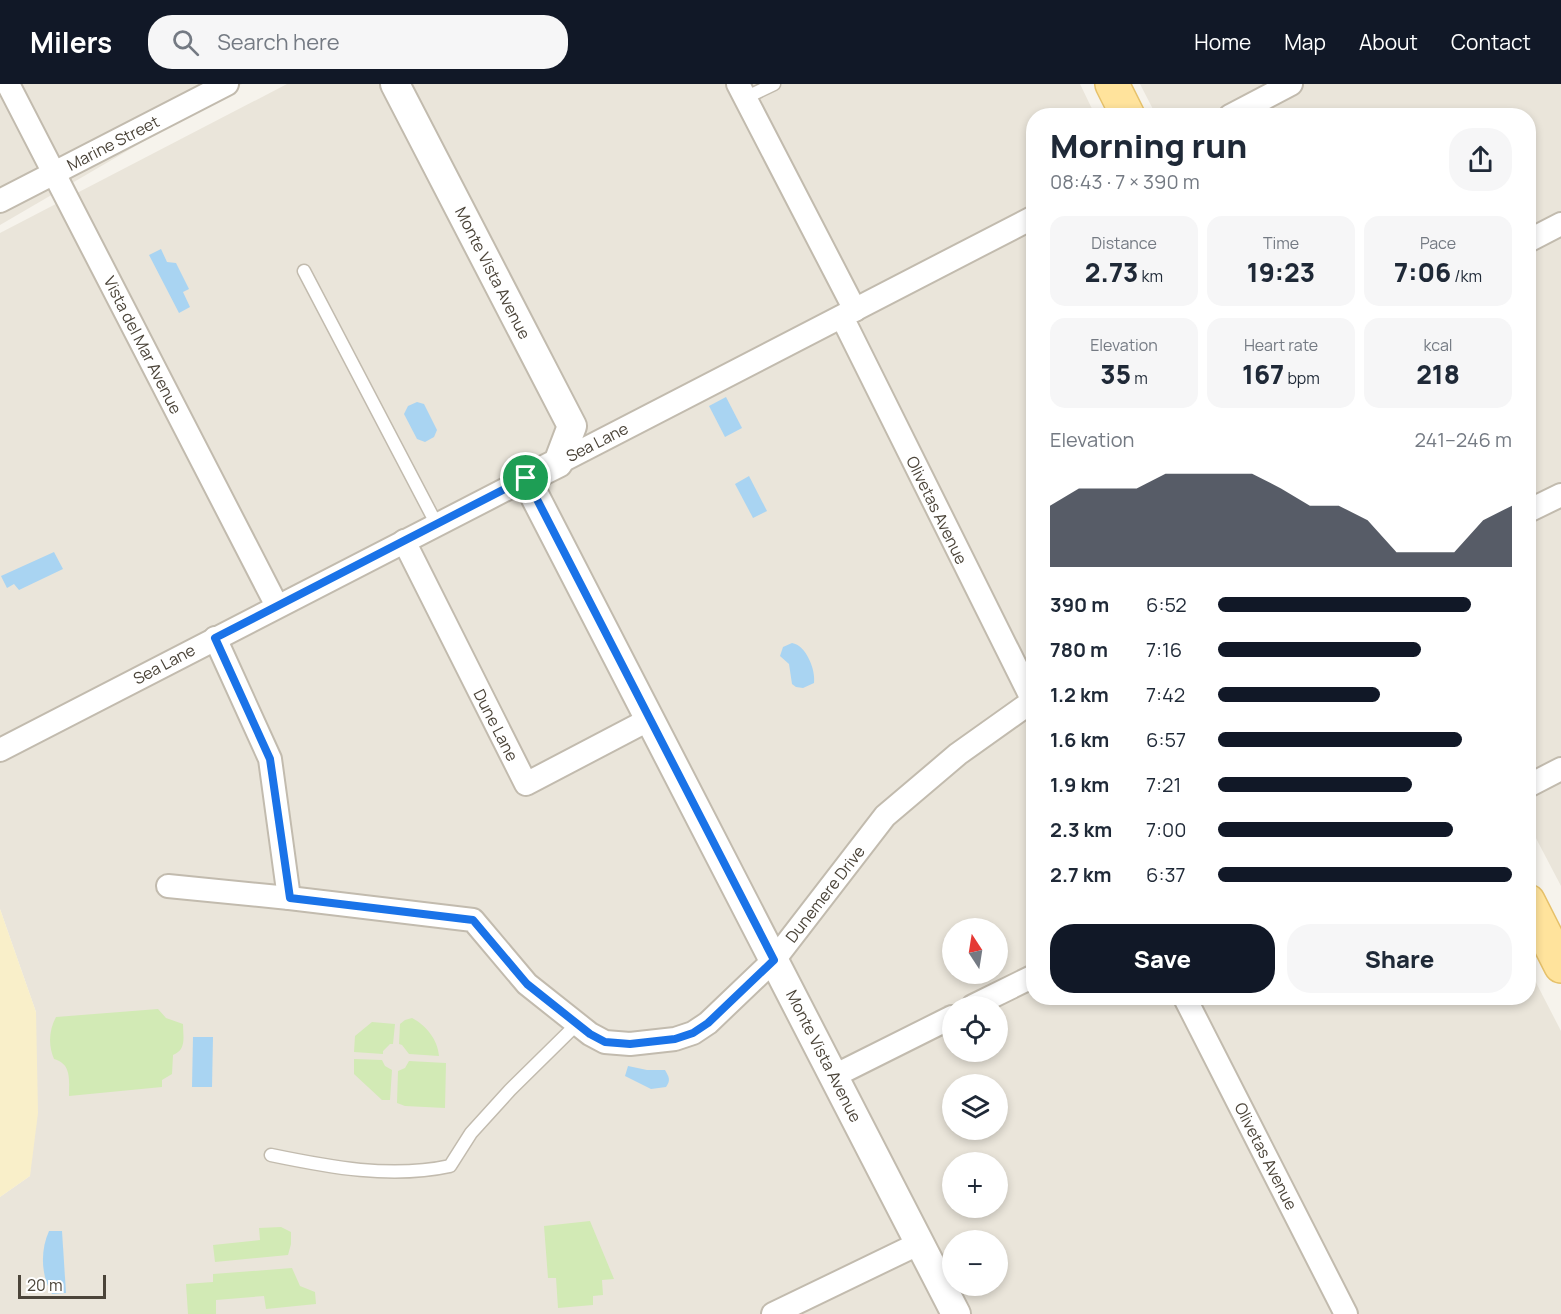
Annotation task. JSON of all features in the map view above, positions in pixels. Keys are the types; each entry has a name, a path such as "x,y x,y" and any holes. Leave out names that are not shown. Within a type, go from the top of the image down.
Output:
{"main road":[{"path":"1112,84 1124,108"},
{"path":"1536,918 1561,966"}],"street":[{"name":"Vista del Mar Avenue","path":"8,84 277,606"},
{"name":"Marine Street","path":"0,201 226,84"},
{"name":"Monte Vista Avenue","path":"395,84 572,426 558,463"},
{"path":"1245,108 1291,84"},
{"name":"Olivetas Avenue","path":"741,91 1026,686"},
{"name":"Sea Lane","path":"0,750 1026,221"},
{"path":"1536,237 1561,224"},
{"name":"Monte Vista Avenue","path":"526,478 956,1314"},
{"path":"1536,507 1561,495"},
{"name":"Dune Lane","path":"404,541 526,784 650,719"},
{"path":"215,638 270,759 290,898"},
{"name":"Dunemere Drive","path":"168,886 473,920 527,984 577,1024 605,1042 630,1044 675,1039 693,1033 708,1023 774,960 885,816 958,754 1026,706"},
{"path":"1536,782 1561,769"},
{"path":"993,996 1026,980"},
{"name":"Olivetas Avenue","path":"1189,1005 1346,1314"},
{"path":"834,1076 942,1022"},
{"path":"773,1314 920,1243"}],"lane":[{"path":"741,91 774,84"},
{"path":"304,272 436,525"},
{"path":"271,1155 340,1169 427,1171 450,1166 471,1132 577,1024"}],"shaded area":[{"path":"0,84 242,84 0,225"},
{"path":"287,84 1080,84 1092,108 1026,108 1026,1005 1536,1005 1536,983 1561,1031 1561,1314 0,1314 0,1197 30,1176 36,1012 0,909 0,233"},
{"path":"1140,84 1561,84 1561,886 1536,838 1536,108 1152,108"}],"green space":[{"path":"158,1009 166,1018 183,1024 184,1038 180,1050 173,1055 172,1074 162,1080 162,1087 69,1096 67,1069 60,1061 54,1059 50,1043 56,1017"},
{"path":"412,1018 430,1034 439,1056 409,1054 399,1044 400,1024"},
{"path":"372,1022 395,1024 393,1044 383,1051 383,1054 354,1052 355,1036"},
{"path":"354,1059 382,1060 385,1066 392,1070 390,1100 382,1100 354,1074"},
{"path":"409,1061 446,1063 445,1108 405,1106 397,1103 398,1071 405,1068"},
{"path":"590,1221 614,1279 602,1280 603,1295 593,1296 593,1305 558,1308 556,1278 548,1278 544,1226"},
{"path":"281,1227 291,1232 288,1255 215,1262 213,1245 260,1240 259,1228"},
{"path":"292,1268 300,1286 315,1292 316,1304 266,1309 264,1296 216,1300 216,1314 188,1314 186,1284 213,1282 213,1274"}],"sand":[{"path":"0,909 36,1012 38,1113 30,1176 0,1197"}],"water":[{"path":"161,249 167,262 176,263 189,289 183,292 190,307 179,313 149,255"},
{"path":"726,397 742,428 725,437 709,406"},
{"path":"417,402 424,404 437,430 434,437 425,442 417,439 404,414 408,406"},
{"path":"749,476 767,511 753,518 735,484"},
{"path":"54,552 63,569 19,590 14,584 7,588 1,576"},
{"path":"792,643 806,653 813,672 814,683 803,688 792,684 789,664 780,656 783,647"},
{"path":"193,1037 213,1037 212,1087 192,1087"},
{"path":"628,1066 647,1070 665,1070 669,1082 666,1087 651,1089 625,1076"},
{"path":"49,1231 62,1231 66,1293 52,1294 48,1287 43,1255"}],"route":[{"path":"526,478 774,960 708,1023 693,1033 675,1039 630,1044 605,1042 590,1034 527,984 473,920 290,898 270,759 215,638 526,478"}]}
